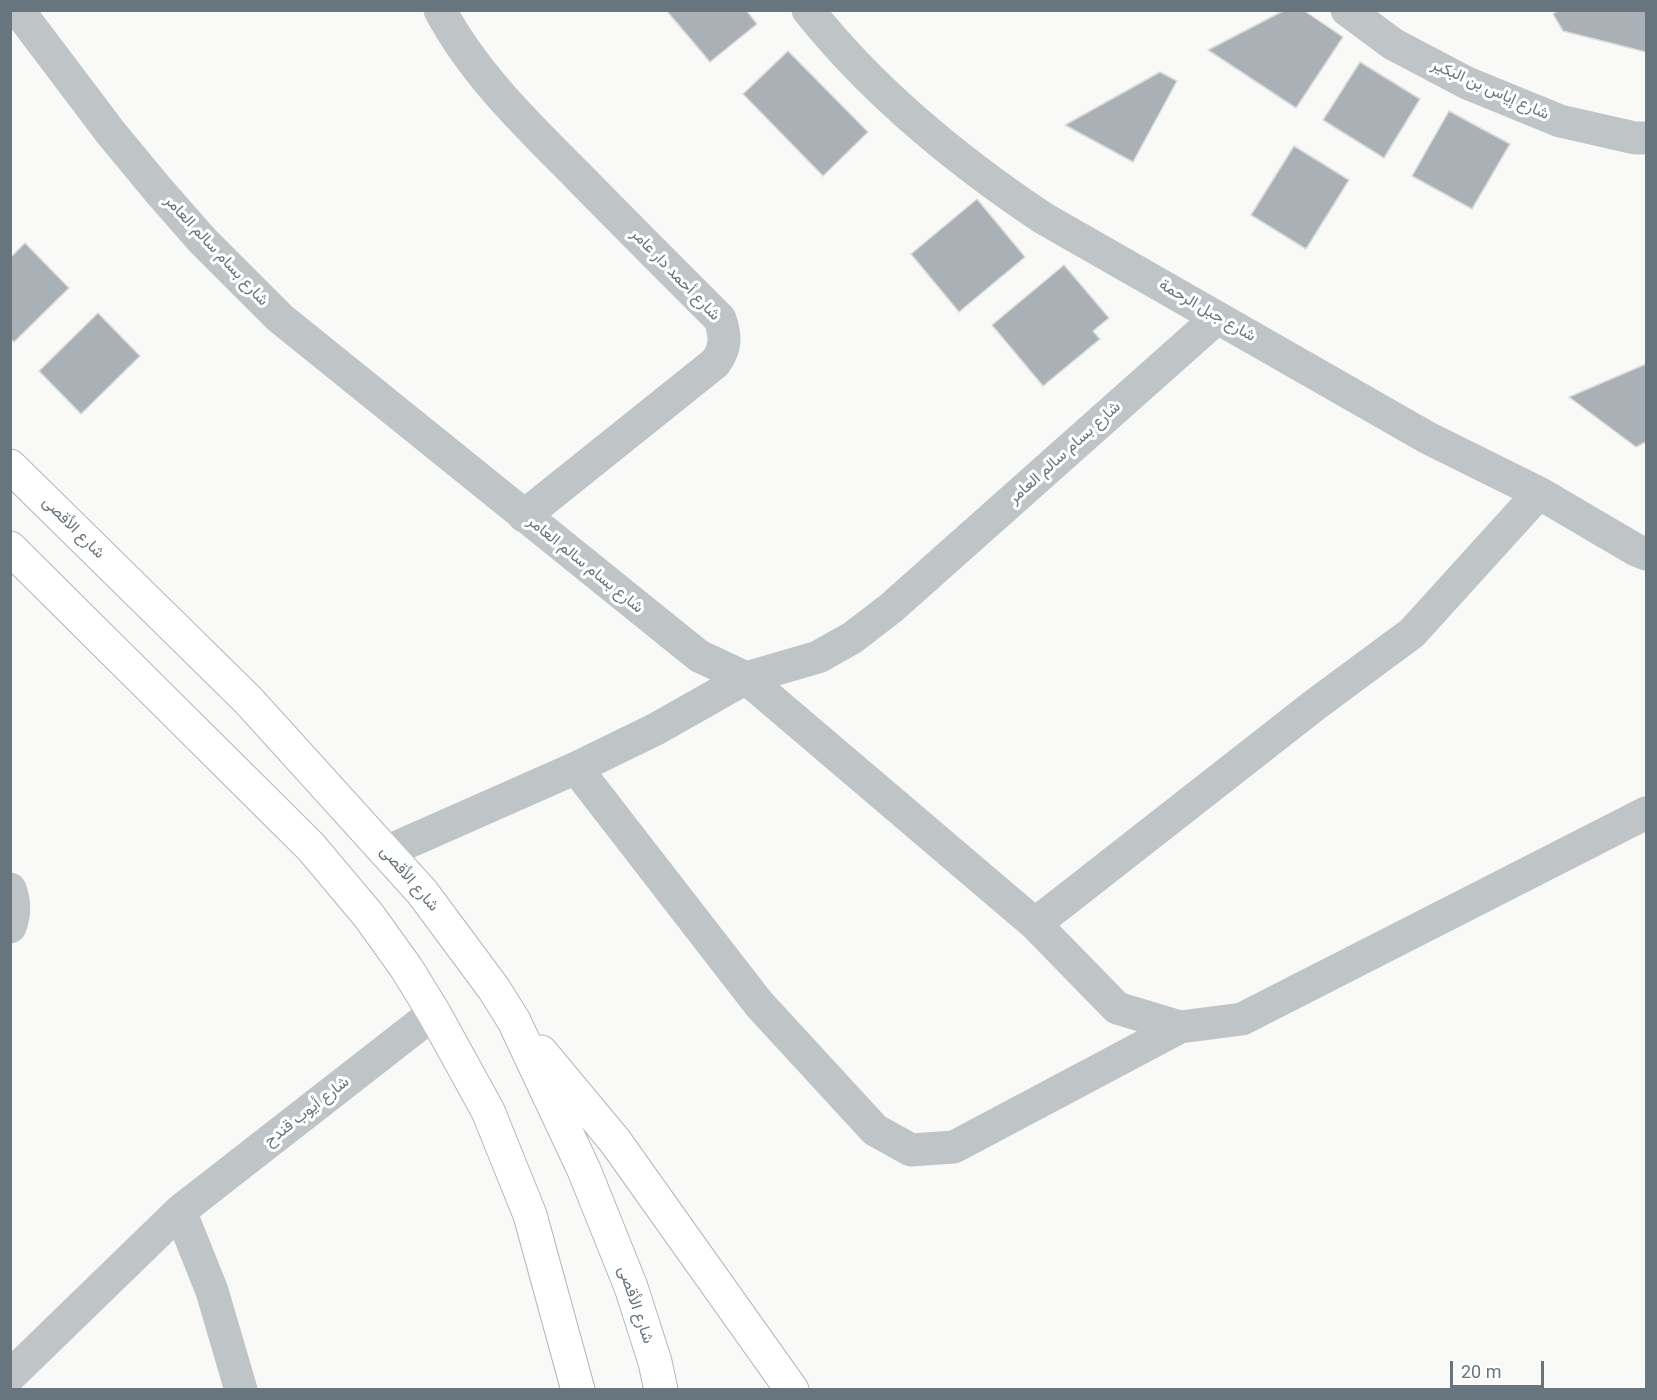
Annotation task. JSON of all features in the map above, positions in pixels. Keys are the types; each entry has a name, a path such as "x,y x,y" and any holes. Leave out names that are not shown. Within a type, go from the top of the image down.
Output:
{"main road":[{"name":"شارع الأقصى","path":"10,466 248,700 422,892 494,989 514,1021 584,1170 634,1298 655,1362 661,1389"},
{"path":"10,548 311,847 369,916 407,969 488,1111 530,1215 578,1389"},
{"path":"514,1021 615,1141 792,1389"},
{"path":"553,1297 556,1389"}],"street":[{"name":"شارع بسام سالم العامر","path":"18,10 111,133 159,191 202,240 280,318 699,656 746,678 818,657 852,639 891,608 1217,318"},
{"name":"شارع أحمد دار عامر","path":"440,10 448,25 481,70 515,111 720,319 725,334 723,352 715,363 524,516"},
{"name":"شارع جبل الرحمة","path":"808,10 869,78 908,115 993,184 1043,218 1428,438 1539,493 1636,550 1647,554"},
{"name":"شارع إياس بن البكير","path":"1347,10 1393,44 1467,83 1560,121 1635,138 1647,138"},
{"path":"1035,924 1316,704 1412,633 1539,493"},
{"path":"386,852 576,768 656,729 746,678 1035,924 1117,1008 1180,1027"},
{"path":"576,768 759,1004 875,1130 911,1150 954,1147 1180,1027 1242,1019 1647,813"},
{"path":"10,889 14,900 14,917 10,927"},
{"name":"شارع أيوب قندح","path":"10,1376 180,1211 434,1013"},
{"path":"180,1211 213,1291 241,1389"}],"building":[{"path":"666,10 746,10 757,24 710,62"},
{"path":"1285,10 1303,10 1343,37 1296,108 1208,50"},
{"path":"1559,10 1646,10 1646,52 1563,31 1553,14"},
{"path":"788,51 868,132 823,176 743,94"},
{"path":"1360,62 1420,99 1384,158 1323,120"},
{"path":"1160,72 1177,81 1133,162 1065,125"},
{"path":"1449,111 1510,144 1472,209 1412,176"},
{"path":"1294,146 1349,180 1306,249 1251,215"},
{"path":"977,199 1025,257 959,312 911,254"},
{"path":"25,243 69,288 14,342 10,338 10,258"},
{"path":"1064,265 1109,318 1093,331 1100,339 1043,386 992,325"},
{"path":"98,313 140,356 81,414 39,371"},
{"path":"1646,364 1646,442 1636,447 1569,397"}]}
